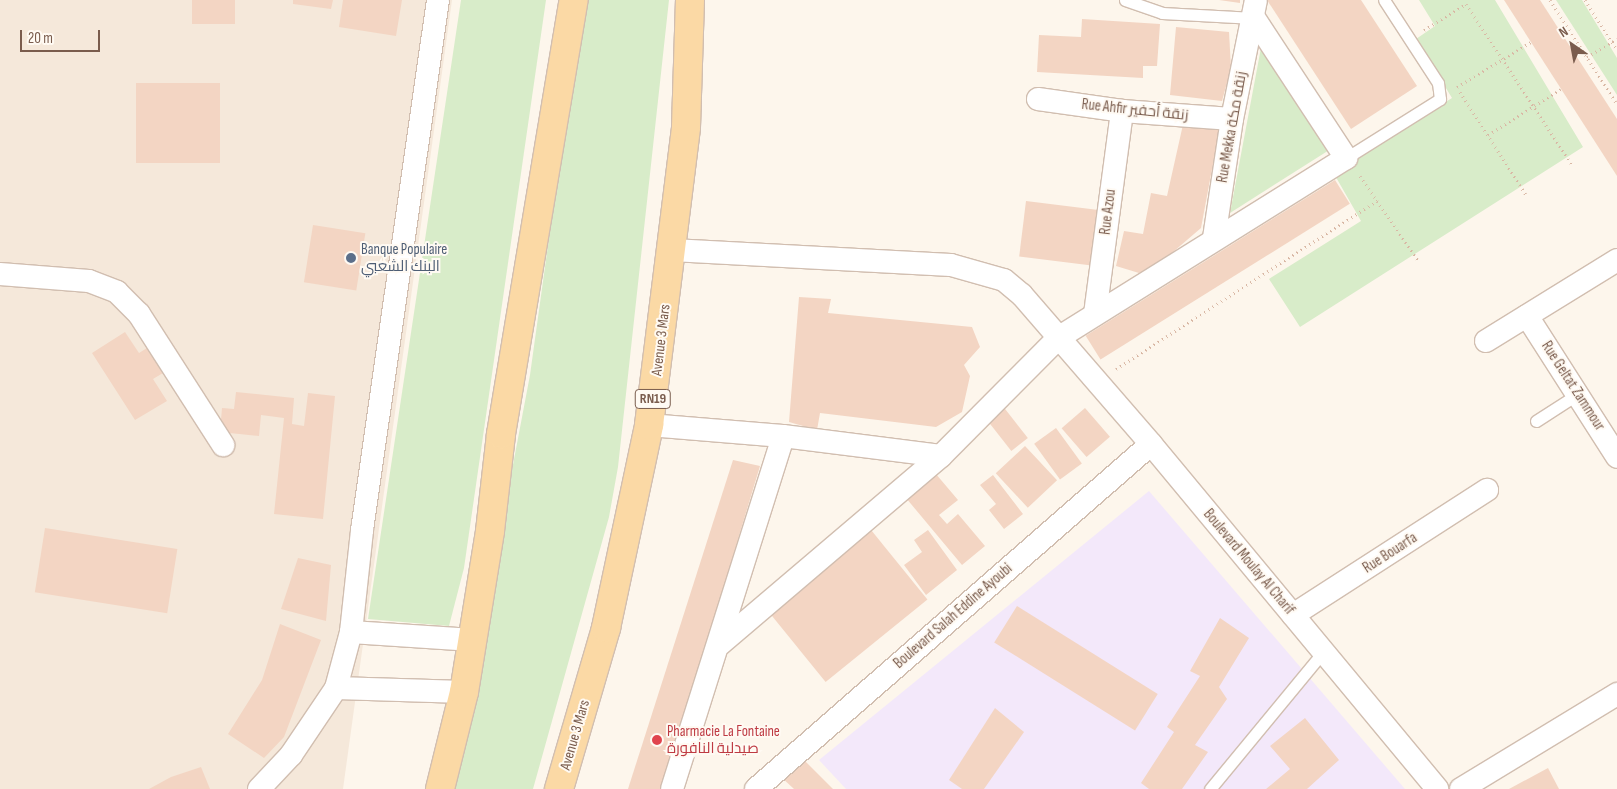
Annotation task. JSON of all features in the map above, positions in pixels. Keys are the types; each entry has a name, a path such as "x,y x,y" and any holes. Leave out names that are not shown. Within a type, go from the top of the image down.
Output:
{"main road":[{"path":"440,789 464,692 473,640 501,434 574,0"},
{"name":"Avenue 3 Mars","path":"559,789 606,628 649,425 686,127 690,0"}],"street":[{"path":"260,789 291,755 336,688 351,632 362,530 438,0"},
{"path":"720,644 941,456 1058,338 1214,238 1346,158 1255,9"},
{"name":"Rue Mekka زنقة مكة","path":"1214,238 1232,119 1255,9"},
{"name":"Rue Ahfir زنقة أحفير","path":"1038,99 1122,111 1232,119"},
{"name":"Rue Azou","path":"1095,314 1122,111"},
{"name":"Boulevard Moulay Al Charif","path":"672,250 951,265 985,272 1004,280 1022,295 1150,444 1437,789"},
{"path":"1486,341 1617,260"},
{"path":"0,274 89,281 117,292 139,314 223,445"},
{"name":"Rue Geltat Zammour","path":"1527,316 1578,394 1614,444"},
{"path":"649,425 783,436 941,456"},
{"path":"672,789 720,644 783,436"},
{"name":"Boulevard Salah Eddine Ayoubi","path":"765,786 1150,444"},
{"name":"Rue Bouarfa","path":"1293,616 1487,490"},
{"path":"351,632 473,640"},
{"path":"336,688 464,692"},
{"path":"1461,789 1617,694"}],"lane":[{"path":"1125,0 1162,13 1255,9"},
{"path":"1346,158 1440,99 1438,83 1384,0"},
{"path":"1536,421 1578,394"},
{"path":"1210,789 1323,652"}],"path":[{"path":"1550,0 1617,104"},
{"path":"1585,0 1617,50"},
{"path":"1409,39 1466,4 1572,165"},
{"path":"1587,57 1617,39"},
{"path":"1526,194 1457,87 1531,42"},
{"path":"1488,135 1561,89"},
{"path":"1346,158 1378,200 1419,262"},
{"path":"1096,382 1378,200"}],"shaded area":[{"path":"0,0 452,0 343,789 0,789"},
{"path":"1149,491 1405,789 846,789 819,760"}],"green space":[{"path":"461,0 546,0 464,568 449,626 368,619"},
{"path":"582,0 669,0 618,467 609,517 533,789 437,789 494,565 530,375"},
{"path":"1419,0 1495,0 1583,147 1300,327 1269,279 1361,221 1333,172 1452,98 1416,39 1435,26"},
{"path":"1556,0 1582,0 1617,58 1617,95"},
{"path":"1263,37 1334,147 1230,213"}],"building":[{"path":"192,0 235,0 235,24 192,24"},
{"path":"293,0 333,0 331,9 293,4"},
{"path":"343,0 402,0 396,36 339,27"},
{"path":"1219,0 1240,0 1240,3"},
{"path":"1267,0 1361,0 1417,86 1351,129"},
{"path":"1504,0 1540,0 1617,119 1617,176"},
{"path":"1082,19 1160,24 1157,66 1143,66 1143,78 1037,72 1039,35 1081,37"},
{"path":"1176,27 1229,32 1231,68 1222,101 1170,95"},
{"path":"136,83 220,83 220,163 136,163"},
{"path":"1184,120 1221,121 1201,228 1159,264 1139,273 1116,266 1124,231 1143,234 1151,193 1167,196"},
{"path":"1335,180 1350,204 1101,360 1086,336"},
{"path":"1026,201 1098,210 1092,265 1019,257"},
{"path":"313,225 365,233 356,291 304,282"},
{"path":"799,297 831,299 828,313 972,327 980,347 964,365 970,376 962,412 936,427 820,413 817,430 789,422"},
{"path":"125,332 139,353 147,348 163,373 153,379 167,401 135,420 92,353"},
{"path":"236,392 294,398 292,424 304,426 308,393 335,396 323,519 274,514 284,418 261,415 259,436 220,432 222,408 234,409"},
{"path":"1002,405 1028,438 1011,451 985,418"},
{"path":"1085,408 1110,437 1087,457 1062,428"},
{"path":"1056,428 1082,464 1060,479 1034,444"},
{"path":"1025,446 1057,480 1028,508 996,473"},
{"path":"733,460 760,466 663,789 628,789"},
{"path":"930,467 958,500 939,515 947,524 958,514 985,546 962,565 901,492"},
{"path":"993,475 1023,514 1004,529 989,510 996,504 980,485"},
{"path":"867,525 927,600 826,682 765,607"},
{"path":"45,528 177,549 167,613 35,592"},
{"path":"928,530 957,570 926,595 904,565 922,552 914,540"},
{"path":"298,558 331,565 326,621 281,609"},
{"path":"1017,606 1158,694 1135,730 994,642"},
{"path":"1220,618 1249,638 1219,687 1227,699 1195,745 1208,752 1182,789 1149,789 1141,783 1174,732 1167,727 1200,676 1190,671"},
{"path":"280,624 321,640 284,737 264,758 228,734 262,680"},
{"path":"995,708 1024,732 984,789 962,789 949,780"},
{"path":"1305,718 1339,760 1307,789 1266,789 1290,769 1270,746"},
{"path":"800,756 833,789 794,789 780,776"},
{"path":"201,767 210,789 149,789 171,777"},
{"path":"1548,768 1559,789 1509,789"}],"place":[{"name":"Banque Populaire البنك الشعبي","path":"351,258"},
{"name":"Pharmacie La Fontaine صيدلية النافورة","path":"657,740"}]}
